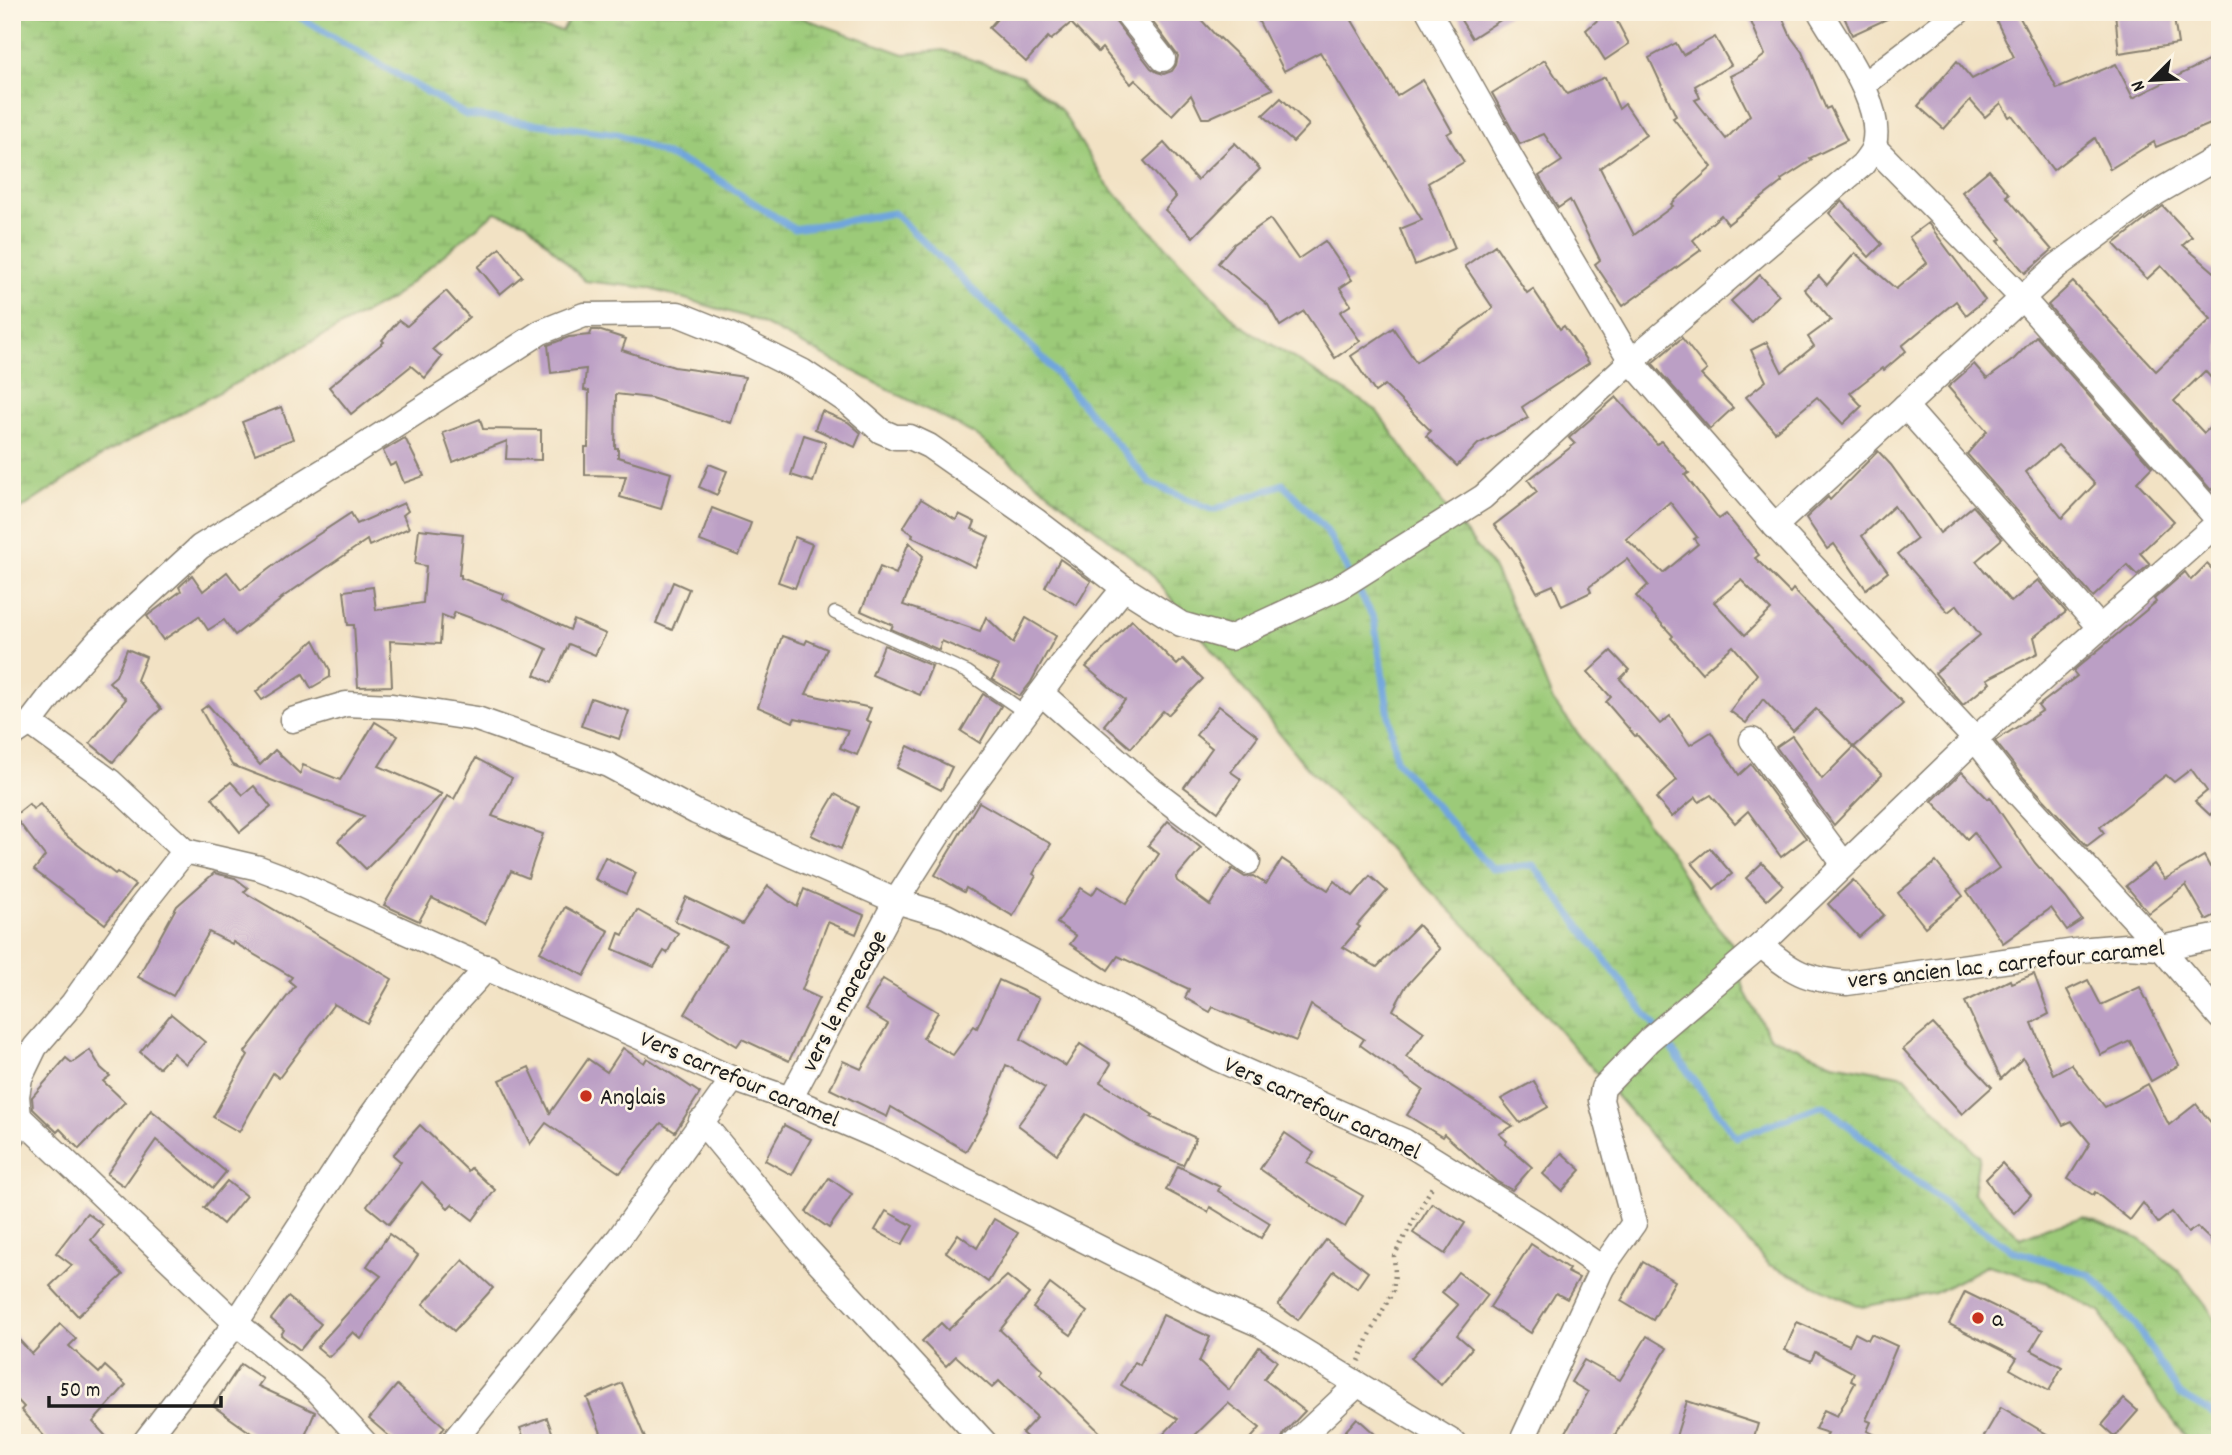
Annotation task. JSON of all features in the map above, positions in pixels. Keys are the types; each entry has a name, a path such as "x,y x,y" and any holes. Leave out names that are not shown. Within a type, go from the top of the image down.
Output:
{"street":[{"path":"1126,12 1163,59"},
{"path":"1429,12 1511,158 1631,361 1775,526 1975,739 2013,788 2161,948 2220,1017"},
{"path":"21,729 99,640 200,547 356,452 541,332 584,315 678,314 730,335 790,365 848,401 881,431 895,437 910,437 929,446 1035,520 1124,588 1181,624 1230,638 1340,587 1483,497 1631,361 1863,164 1874,147 1875,120 1863,85 1821,12"},
{"path":"1863,85 1958,12"},
{"path":"1521,1443 1602,1268 1634,1223 1601,1100 1603,1088 1649,1040 1761,945 1975,739 2220,521 2022,298 1874,147"},
{"path":"1775,526 2057,266 2156,193 2220,156"},
{"path":"1905,406 2100,628"},
{"name":"vers le marecage","path":"790,1099 896,901 954,810 1124,588"},
{"path":"1041,693 1145,784 1248,862"},
{"name":"Vers carrefour caramel","path":"292,720 346,704 393,706 477,719 608,765 709,817 896,901 946,916 1218,1059 1404,1140 1543,1227 1602,1268"},
{"name":"Vers carrefour caramel","path":"21,729 111,782 185,851 258,868 288,879 733,1079 790,1099 883,1139 1203,1300 1261,1325 1454,1443"},
{"path":"1752,740 1844,864"},
{"path":"185,851 73,1003 35,1047 20,1078 15,1122 236,1324 316,1389 365,1443"},
{"name":"vers ancien lac , carrefour caramel","path":"1761,945 1798,974 1817,980 1847,982 2090,949 2126,946 2161,948 2220,936"},
{"path":"144,1443 236,1324 372,1116 445,1014 488,967"},
{"path":"452,1443 619,1238 733,1079"},
{"path":"701,1121 806,1248 985,1443"},
{"path":"1295,1443 1354,1383"}],"lane":[{"path":"835,613 967,672 1026,713"}],"path":[{"path":"1354,1383 1370,1335 1393,1291 1394,1256 1444,1166"}],"green space":[{"path":"12,12 479,12 505,24 562,31 574,12 793,12 797,16 904,54 943,50 1022,76 1061,110 1105,182 1239,324 1376,410 1455,520 1491,564 1527,636 1553,701 1667,849 1709,916 1733,945 1745,992 1769,1036 1833,1063 1905,1076 1979,1156 1973,1192 2021,1238 2084,1217 2140,1239 2179,1271 2213,1315 2220,1336 2220,1443 2190,1443 2118,1346 2101,1313 2048,1283 1988,1265 1935,1293 1862,1307 1769,1265 1659,1145 1486,946 1307,768 1149,571 974,434 756,320 648,288 585,281 526,222 495,212 391,299 103,455 12,515"}],"building":[{"path":"1003,12 1108,12 1151,68 1164,74 1172,71 1178,56 1152,21 1161,12 1194,12 1273,89 1209,118 1202,118 1191,95 1172,115 1135,80 1131,84 1102,48 1098,52 1071,23 1051,40 1048,37 1026,62 989,28"},
{"path":"1275,12 1347,12 1397,96 1423,80 1452,131 1447,134 1464,162 1428,183 1455,248 1415,265 1400,229 1422,220 1320,52 1284,71 1258,20"},
{"path":"1456,12 1513,12 1472,38"},
{"path":"1607,12 1612,12 1629,44 1605,60 1586,30"},
{"path":"1747,12 1780,12 1791,37 1802,52 1826,109 1830,107 1847,140 1810,158 1812,160 1781,180 1782,182 1728,224 1721,215 1693,240 1701,250 1623,306 1595,264 1600,260 1570,200 1558,208 1539,176 1562,161 1544,134 1520,144 1492,93 1545,60 1567,94 1605,77 1619,109 1625,104 1646,135 1600,168 1634,235 1673,206 1671,204 1712,167 1673,118 1676,116 1649,58 1676,43 1683,55 1715,37 1731,65 1695,86 1700,98 1695,100 1726,139 1750,115 1730,76 1765,55"},
{"path":"1842,12 1902,12 1852,35"},
{"path":"1992,12 2017,12 2057,89 2116,64 2133,98 2220,55 2220,120 2156,147 2154,142 2110,169 2095,138 2053,170 2012,115 2009,117 2001,103 1985,117 1970,100 1944,129 1918,106 1957,61 1972,79 2014,57"},
{"path":"2115,12 2173,12 2178,44 2119,53"},
{"path":"1281,98 1309,125 1293,142 1263,115"},
{"path":"1164,143 1197,180 1235,143 1260,169 1193,237 1165,210 1176,197 1144,161"},
{"path":"1989,170 2009,194 2006,196 2052,250 2025,273 1962,192"},
{"path":"1842,201 1882,244 1869,257 1829,213"},
{"path":"2163,206 2192,237 2183,245 2220,277 2220,388 2205,371 2174,401 2204,433 2220,418 2220,482 2211,490 2048,305 2073,282 2156,371 2211,319 2161,266 2147,279 2114,244"},
{"path":"1270,219 1298,259 1325,241 1352,280 1340,288 1351,305 1340,312 1360,341 1335,358 1304,311 1280,326 1268,305 1218,263 1234,244"},
{"path":"1928,223 1985,300 1966,315 1956,301 1902,346 1906,351 1850,393 1862,406 1843,424 1817,397 1775,432 1746,397 1766,381 1751,350 1767,342 1782,372 1814,346 1808,337 1831,320 1804,289 1819,276 1827,285 1855,253 1896,289 1927,263 1909,237"},
{"path":"1495,245 1527,293 1533,289 1560,329 1564,326 1589,363 1522,407 1528,418 1478,444 1457,466 1426,436 1431,431 1385,385 1375,392 1351,356 1393,328 1416,362 1493,308 1465,266"},
{"path":"500,248 522,276 500,294 478,267"},
{"path":"1760,275 1779,295 1751,322 1731,301"},
{"path":"446,291 469,317 433,349 442,357 425,378 411,366 351,414 329,387 384,342 382,340 399,320 407,326"},
{"path":"592,330 626,339 622,350 674,367 745,377 731,423 651,398 616,394 615,448 618,448 618,457 671,473 661,509 620,497 626,476 585,475 589,391 584,390 586,369 551,373 548,345 569,337 590,335"},
{"path":"2036,336 2152,467 2137,482 2174,521 2140,553 2150,564 2137,575 2127,565 2093,597 1967,454 1987,431 1948,387 1974,364 1987,379 2014,359","holes":["2058,445 2095,484 2062,518 2026,472"]},
{"path":"1682,338 1707,370 1701,375 1733,408 1710,429 1652,363"},
{"path":"1616,397 1657,444 1661,441 1689,473 1685,475 1719,519 1726,514 1759,555 1755,558 1790,593 1793,589 1903,703 1854,747 1816,709 1793,731 1763,699 1746,723 1730,711 1757,674 1733,646 1702,673 1636,596 1648,585 1627,559 1589,587 1591,592 1562,606 1553,585 1537,592 1514,551 1494,525 1537,492 1528,480 1575,444 1569,438","holes":["1670,502 1697,537 1694,539 1698,544 1663,573 1626,539","1741,580 1771,610 1745,635 1714,602"]},
{"path":"281,407 293,439 255,454 242,422"},
{"path":"822,411 848,422 861,433 855,447 815,429"},
{"path":"480,419 483,429 541,430 541,460 506,459 507,441 453,462 443,433"},
{"path":"804,435 826,442 813,482 791,475"},
{"path":"405,438 424,476 404,483 396,463 390,466 383,451"},
{"path":"1878,451 1940,533 1973,506 2002,539 1976,561 2011,602 2038,580 2066,612 2034,637 2038,653 1987,679 1990,683 1963,705 1935,673 1980,635 1957,605 1948,612 1898,554 1917,539 1894,506 1862,536 1888,572 1866,589 1834,544 1827,549 1806,518 1828,497 1830,500"},
{"path":"709,464 727,471 717,495 699,487"},
{"path":"921,499 956,520 959,514 975,522 972,529 989,537 975,567 912,537 913,534 903,528"},
{"path":"404,503 408,511 403,515 409,528 369,546 367,540 280,599 235,635 224,620 208,630 199,616 163,640 147,616 181,591 179,587 192,575 203,591 227,572 241,590 290,553 351,513 357,524"},
{"path":"712,508 751,523 739,556 700,541"},
{"path":"419,529 463,534 459,575 461,578 504,594 502,598 570,630 574,620 606,634 595,655 569,644 551,683 535,675 547,649 455,612 452,619 442,615 440,644 390,641 392,686 358,687 354,625 348,625 344,591 373,587 376,610 423,603 426,566 415,564"},
{"path":"795,537 812,544 795,588 778,582"},
{"path":"909,542 923,556 903,605 980,631 986,617 1013,643 1026,618 1056,636 1031,682 1020,696 992,679 999,666 942,641 939,650 891,629 893,625 861,611 880,567 896,574"},
{"path":"1060,559 1091,581 1077,605 1045,587"},
{"path":"2207,564 2220,577 2220,806 2210,815 2195,801 2207,791 2191,769 2174,782 2166,775 2100,827 2104,833 2087,846 2024,778 1995,741 2042,711 2038,706 2077,676 2073,671 2156,602 2154,599 2185,572 2191,580"},
{"path":"673,582 689,589 672,630 656,623"},
{"path":"1132,620 1177,665 1183,659 1203,679 1168,715 1163,711 1131,748 1104,725 1125,700 1086,667"},
{"path":"782,636 805,644 807,640 827,649 806,694 871,708 866,720 871,722 857,755 840,748 848,730 795,718 793,722 758,707"},
{"path":"314,640 330,670 330,677 311,688 303,674 262,700 256,692"},
{"path":"884,645 932,666 920,695 872,675"},
{"path":"127,649 146,657 137,680 161,709 113,762 90,743 126,699 109,682 116,676"},
{"path":"1611,651 1629,670 1620,679 1660,724 1670,716 1690,745 1711,732 1739,775 1751,764 1806,838 1781,857 1748,811 1735,823 1711,795 1699,802 1696,797 1672,817 1656,798 1677,780 1606,702 1611,697 1588,672"},
{"path":"983,694 1001,706 980,743 961,731"},
{"path":"591,698 629,711 619,739 581,726"},
{"path":"208,705 260,765 275,750 300,774 303,765 340,780 375,722 398,736 379,766 442,794 366,869 338,841 364,816 232,765 201,710"},
{"path":"1219,706 1258,736 1231,772 1241,779 1218,812 1184,787 1212,748 1196,735"},
{"path":"1792,736 1822,779 1854,747 1882,775 1834,825 1776,747"},
{"path":"908,746 952,767 941,790 897,768"},
{"path":"476,758 512,778 492,816 543,834 528,878 511,871 485,924 432,898 419,921 384,905 447,796 454,799"},
{"path":"1962,772 1988,799 1990,797 2035,863 2082,920 2067,930 2051,908 2003,943 1967,891 1999,868 1974,832 1967,839 1932,801"},
{"path":"231,782 243,795 254,786 271,807 240,832 212,798"},
{"path":"835,794 858,807 841,849 811,835"},
{"path":"979,802 1051,844 1013,916 966,888 964,892 935,875"},
{"path":"29,804 33,809 40,804 63,833 115,874 117,872 135,885 105,924 34,870 45,856 14,816"},
{"path":"1168,821 1201,848 1176,878 1177,881 1210,905 1232,869 1266,884 1282,859 1328,890 1334,881 1353,896 1370,876 1387,891 1357,925 1360,927 1343,947 1377,967 1418,925 1440,949 1406,986 1393,1010 1424,1032 1406,1057 1513,1126 1499,1134 1507,1141 1505,1144 1532,1167 1512,1190 1496,1181 1444,1134 1442,1137 1407,1115 1423,1090 1360,1045 1364,1039 1311,1005 1296,1041 1213,1007 1210,1012 1185,998 1189,989 1118,956 1108,970 1070,944 1076,936 1057,923 1081,888 1092,895 1098,886 1126,904 1159,854 1148,845"},
{"path":"1710,848 1732,874 1714,889 1692,863"},
{"path":"2204,856 2210,867 2220,861 2220,913 2206,920 2186,885 2149,913 2126,886 2154,864 2165,879"},
{"path":"605,857 636,873 626,894 595,879"},
{"path":"1936,862 1963,896 1925,927 1898,893"},
{"path":"1762,863 1783,885 1767,900 1746,878"},
{"path":"214,873 235,878 248,888 244,892 392,979 367,1023 334,1004 279,1078 273,1073 239,1132 213,1117 248,1055 245,1052 295,986 289,981 292,977 233,942 232,944 209,932 173,996 138,977 177,906"},
{"path":"1853,880 1884,915 1859,937 1828,904"},
{"path":"768,886 797,907 804,889 864,915 856,934 828,922 802,990 819,998 789,1061 742,1039 737,1046 685,1014 726,945 675,921 686,897 742,924"},
{"path":"565,907 609,931 584,976 540,952"},
{"path":"637,910 678,933 667,953 664,951 654,967 613,949 619,933 623,935"},
{"path":"2034,974 2049,1014 2032,1023 2053,1074 2071,1064 2105,1107 2148,1084 2169,1125 2196,1104 2220,1134 2220,1249 2197,1227 2188,1233 2172,1212 2158,1223 2143,1203 2130,1220 2095,1192 2093,1195 2068,1179 2090,1143 2072,1121 2063,1125 2023,1058 2001,1079 1965,1002 2010,980 2011,983"},
{"path":"883,979 938,1012 923,1038 953,1055 974,1026 977,1028 999,980 1039,998 1021,1039 1066,1066 1080,1044 1111,1064 1100,1082 1153,1115 1151,1117 1196,1138 1183,1165 1135,1144 1086,1114 1057,1154 1018,1125 1045,1088 1006,1065 988,1113 966,1151 891,1107 887,1117 830,1089 843,1061 861,1069 888,1024 865,1010"},
{"path":"2088,980 2101,1005 2140,987 2179,1065 2151,1081 2130,1041 2101,1055 2067,990"},
{"path":"171,1014 205,1042 186,1064 173,1053 159,1068 140,1052"},
{"path":"1933,1024 1992,1087 1962,1114 1903,1049"},
{"path":"623,1048 644,1063 647,1058 700,1093 675,1132 661,1123 620,1173 546,1123 530,1144 500,1080 529,1067 550,1113 588,1059 607,1072"},
{"path":"90,1050 101,1068 110,1076 103,1081 125,1102 79,1149 60,1129 57,1132 33,1109 32,1097 66,1058 72,1063"},
{"path":"1534,1081 1548,1107 1520,1123 1501,1099"},
{"path":"151,1110 226,1172 213,1188 156,1140 124,1186 107,1174"},
{"path":"420,1125 468,1171 471,1168 495,1190 473,1220 452,1204 448,1208 422,1182 389,1224 367,1206 401,1162 393,1155"},
{"path":"784,1125 811,1139 792,1175 765,1160"},
{"path":"1285,1133 1314,1153 1307,1163 1363,1196 1345,1227 1260,1169"},
{"path":"1562,1153 1581,1170 1562,1191 1543,1174"},
{"path":"2002,1163 2031,1195 2014,1213 1997,1196 1986,1179"},
{"path":"1178,1166 1220,1187 1218,1191 1270,1223 1261,1238 1210,1207 1208,1212 1166,1190"},
{"path":"829,1178 852,1194 829,1228 806,1212"},
{"path":"227,1181 246,1196 223,1224 204,1208"},
{"path":"1432,1203 1465,1223 1445,1254 1413,1233"},
{"path":"886,1211 913,1226 902,1245 875,1230"},
{"path":"87,1213 103,1225 91,1240 123,1275 78,1316 50,1286 72,1265 56,1253"},
{"path":"994,1219 1018,1233 988,1282 946,1252 958,1234 977,1248"},
{"path":"389,1234 418,1255 361,1339 353,1332 329,1357 317,1347 381,1276 367,1266"},
{"path":"1326,1240 1368,1272 1357,1288 1334,1271 1298,1320 1278,1305"},
{"path":"1531,1244 1579,1278 1567,1299 1556,1293 1531,1333 1490,1307"},
{"path":"463,1260 493,1288 454,1331 423,1304"},
{"path":"1643,1262 1675,1281 1653,1320 1621,1301"},
{"path":"1458,1272 1488,1295 1457,1335 1472,1348 1441,1385 1411,1358 1458,1305 1442,1292"},
{"path":"1007,1276 1029,1294 1000,1330 1043,1370 1040,1374 1111,1443 1033,1443 1022,1433 1037,1417 999,1381 992,1388 956,1356 946,1366 922,1341 941,1323 948,1330"},
{"path":"1050,1284 1087,1312 1071,1335 1033,1308"},
{"path":"1965,1292 2043,1330 2031,1350 2062,1367 2049,1391 2010,1369 2017,1358 1949,1324"},
{"path":"288,1297 321,1324 300,1350 281,1335 284,1330 271,1319"},
{"path":"1163,1315 1210,1337 1199,1362 1229,1390 1259,1347 1277,1361 1264,1379 1305,1411 1284,1433 1280,1443 1247,1443 1260,1428 1228,1403 1187,1443 1155,1443 1178,1419 1121,1385 1135,1362 1140,1365"},
{"path":"1797,1322 1849,1345 1855,1333 1868,1340 1871,1334 1897,1346 1866,1420 1871,1422 1867,1431 1882,1438 1880,1443 1823,1443 1828,1433 1815,1429 1824,1410 1837,1416 1855,1383 1851,1381 1854,1373 1815,1352 1811,1361 1785,1350"},
{"path":"60,1324 76,1339 69,1346 99,1373 105,1366 126,1385 93,1422 112,1443 50,1443 21,1410 24,1407 12,1394 12,1332 32,1354"},
{"path":"1647,1336 1667,1348 1610,1443 1560,1443 1588,1392 1571,1382 1584,1360 1620,1380"},
{"path":"241,1364 263,1379 258,1386 315,1412 302,1443 265,1443 213,1406"},
{"path":"622,1383 647,1443 605,1443 587,1398"},
{"path":"397,1385 445,1427 432,1443 397,1443 369,1419"},
{"path":"2124,1399 2138,1411 2115,1437 2102,1425"},
{"path":"1687,1401 1758,1424 1752,1443 1674,1443"},
{"path":"2001,1407 2062,1443 1980,1443"},
{"path":"547,1418 556,1443 526,1443 520,1428"},
{"path":"1357,1418 1385,1443 1335,1443"}],"waterway":[{"path":"291,12 466,115 618,134 708,173 794,229 894,213 1040,355 1150,483 1213,510 1283,484 1326,530 1374,619 1396,761 1492,869 1533,865 1736,1137 1823,1105 1944,1203 2012,1250 2091,1275 2136,1326 2180,1395 2220,1418"}],"place":[{"name":"Anglais","path":"586,1096"},
{"name":"a","path":"1978,1318"}]}
